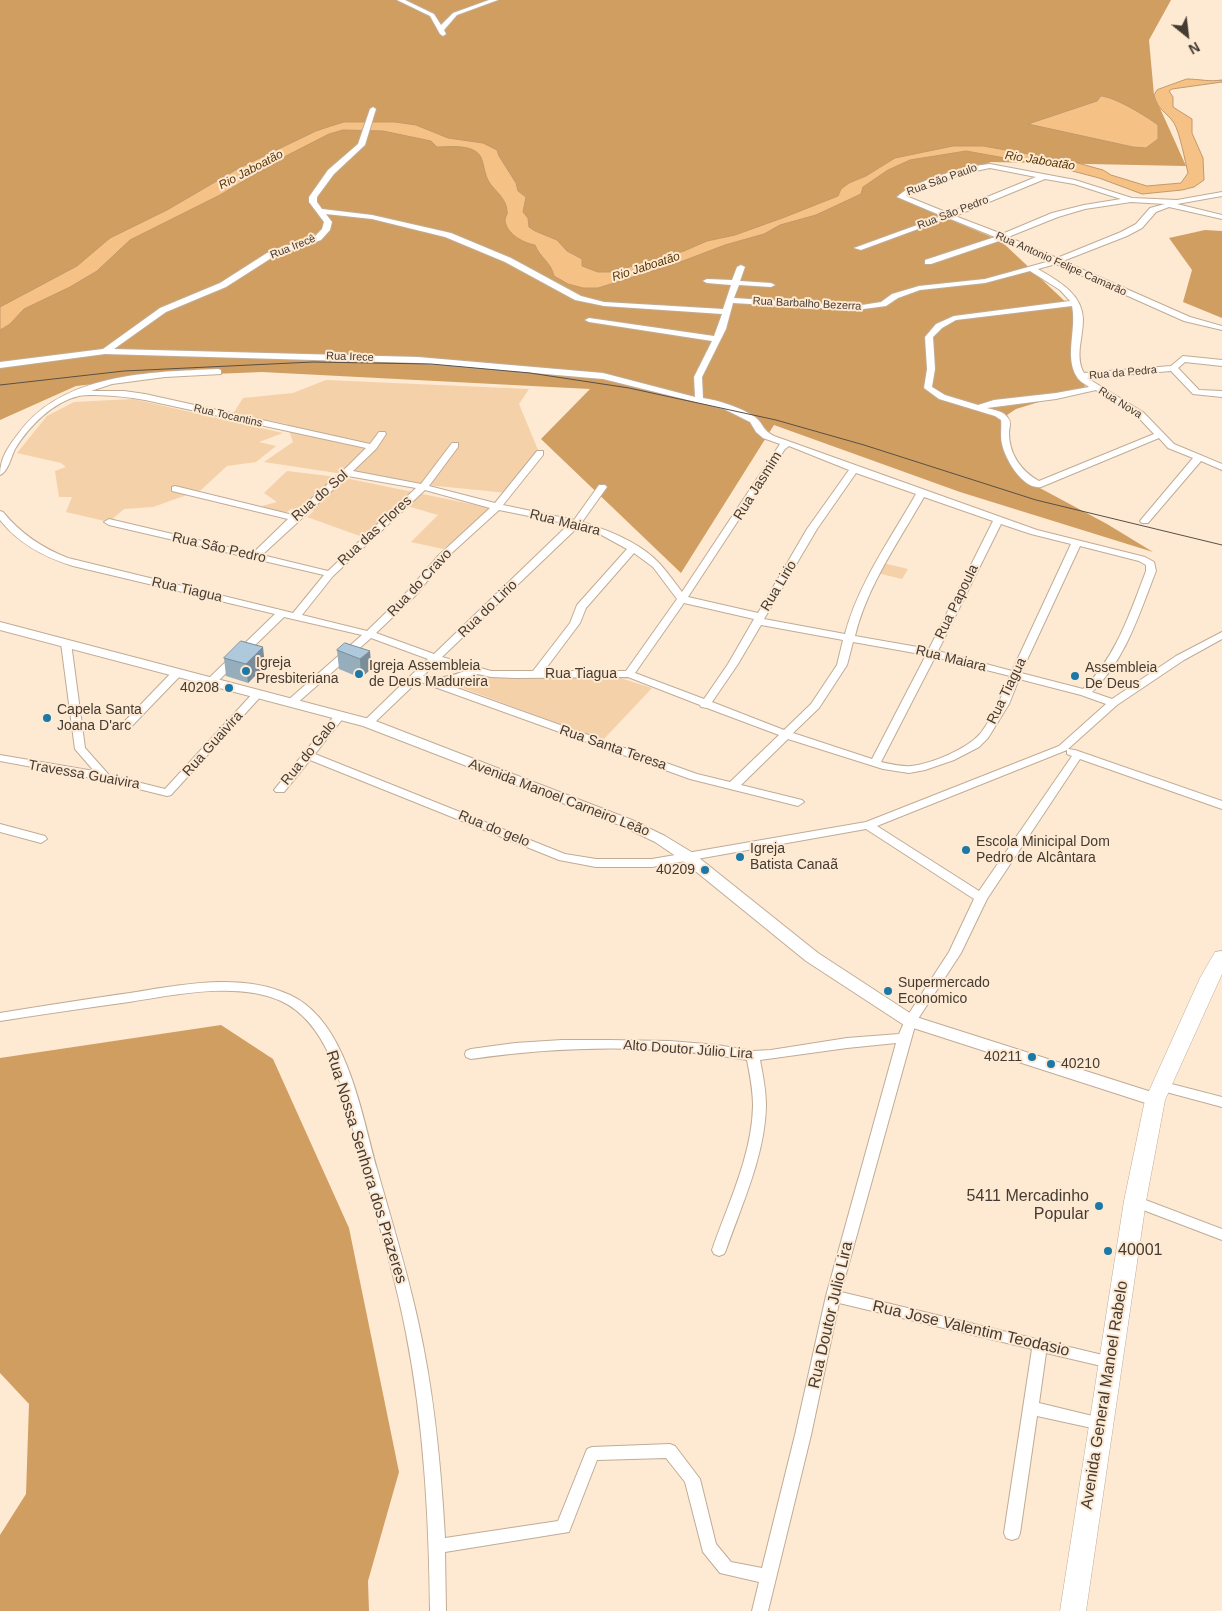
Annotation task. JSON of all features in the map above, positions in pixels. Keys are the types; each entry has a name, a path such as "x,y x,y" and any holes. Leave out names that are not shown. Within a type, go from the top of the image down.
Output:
{"main road":[{"name":"Avenida Manoel Carneiro Leão","path":"0,626 339,717 368,723 618,819 660,838 688,857 812,957 910,1021 1157,1093"},
{"name":"Avenida General Manoel Rabelo","path":"1073,1611 1135,1201 1157,1093 1216,980 1222,957"}],"street":[{"path":"400,0 432,15 442,31 454,14 495,0"},
{"name":"Rua Irecê","path":"105,351 164,310 224,285 270,255 318,238 328,226 328,222 313,202 316,191 331,172 361,145 373,109"},
{"name":"Rua São Paulo","path":"901,197 906,192 983,166 998,166 1075,182 1130,200"},
{"name":"Rua São Pedro","path":"858,248 948,216 1046,176"},
{"path":"928,262 1002,237 1055,215 1096,204 1130,200 1177,202 1222,194"},
{"name":"Rua Antonio Felipe Camarão","path":"901,197 1002,237 1187,319 1222,328"},
{"name":"Rua Barbalho Bezerra","path":"729,302 740,300 865,308 883,304 895,296 920,288 985,281 1055,262 1124,234 1139,226 1153,210 1177,202"},
{"path":"1168,204 1222,218"},
{"path":"320,211 372,217 448,235 508,260 578,298 604,304 727,312"},
{"path":"698,400 698,377 717,339 741,267"},
{"path":"1031,268 1063,288 1076,303 1079,319 1075,354 1080,376"},
{"path":"707,281 771,285"},
{"path":"1076,303 963,316 946,322 933,331 929,337 931,369 928,388 942,397 998,414 1004,418 1006,422 1006,439 1013,464 1017,470 1038,485 1159,435"},
{"path":"589,320 717,339"},
{"name":"Rua Irece","path":"0,365 105,351 418,360 555,370 603,376 698,400 711,401 755,422 760,431 786,444"},
{"name":"Rua da Pedra","path":"1080,376 1173,368 1183,359 1222,363"},
{"path":"1173,368 1196,392 1222,394"},
{"name":"Rua Tocantins","path":"0,472 11,449 24,431 48,406 97,385 112,381 164,374 218,372"},
{"name":"Rua Nova","path":"1080,376 1095,388 1140,414 1171,446 1222,467"},
{"path":"978,408 994,403 1056,396 1095,388"},
{"name":"Rua Tocantins","path":"82,393 124,394 145,397 374,447"},
{"name":"Rua do Sol","path":"256,556 294,518 347,473 374,447 382,434"},
{"name":"Rua Jasmim","path":"628,674 721,544 782,447 786,444 807,449 854,469 998,520 1076,544 1142,559 1151,564 1152,571 1116,656 1098,682 1085,693"},
{"name":"Rua das Flores","path":"295,617 330,574 423,486 456,445"},
{"path":"0,447 11,449"},
{"name":"Rua do Cravo","path":"291,703 411,594 442,558 497,507 540,453"},
{"path":"1145,521 1199,458"},
{"name":"Rua Lirio","path":"706,704 733,664 812,529 854,469"},
{"name":"Rua Maiara","path":"347,473 423,486 497,507 576,523 606,533 633,548 656,565 682,599 759,619 932,653 1085,693 1113,703"},
{"name":"Rua do Lirio","path":"368,723 576,523 602,487"},
{"path":"175,489 294,518"},
{"path":"732,787 815,706 842,665 855,614 874,576 922,492"},
{"name":"Rua Tiagua","path":"0,514 12,530 50,556 369,634 478,670 506,675 628,674 785,734 897,769 921,768 950,758 975,745 984,736 1000,711 1076,544"},
{"name":"Rua Papoula","path":"875,763 998,520"},
{"name":"Rua São Pedro","path":"109,522 330,574"},
{"path":"536,674 575,623 581,607 633,548"},
{"path":"212,682 282,614"},
{"path":"1222,635 1180,658 1113,703 1063,748 1077,756 1222,805"},
{"path":"66,643 80,749 106,778"},
{"path":"416,677 431,681 453,679 478,670"},
{"path":"125,726 176,673"},
{"name":"Rua Santa Teresa","path":"431,681 694,777 798,802"},
{"name":"Rua Guaivira","path":"167,793 258,694"},
{"name":"Rua do Galo","path":"280,790 339,717"},
{"name":"Rua do gelo","path":"307,755 563,857 596,863 620,864 688,857 868,825 1063,748"},
{"name":"Rua Doutor Julio Lira","path":"760,1611 803,1435 833,1296 910,1021 955,952 981,898 1077,756"},
{"name":"Travessa Guaivira","path":"0,758 38,767 106,778 167,793"},
{"path":"868,825 981,898"},
{"path":"0,828 41,839"},
{"name":"Rua Nossa Senhora dos Prazeres","path":"0,1017 139,995 226,987 260,990 283,996 300,1005 314,1019 337,1058 401,1278 414,1335 435,1495 438,1546 438,1611"},
{"name":"Alto Doutor Júlio Lira","path":"471,1054 552,1045 609,1045 670,1046 717,1050 753,1056 794,1053 847,1043 904,1038"},
{"path":"719,1250 740,1189 758,1120 758,1090 753,1056"},
{"path":"1157,1093 1222,1102"},
{"path":"1135,1201 1222,1235"},
{"name":"Rua Jose Valentim Teodasio","path":"833,1296 1110,1362"},
{"path":"1012,1533 1040,1346"},
{"path":"1031,1408 1101,1424"},
{"path":"438,1546 562,1527 592,1454 670,1451 692,1479 709,1547 726,1568 769,1577"}],"shaded area":[{"path":"0,0 1171,0 1149,40 1154,95 1186,166 991,162 896,197 1001,241 1072,308 1085,388 1016,409 1001,419 1009,461 1023,479 1107,524 1153,552 960,492 774,425 681,573 541,439 590,389 262,372 164,376 76,386 0,420 0,330 10,324 0,312"},
{"path":"1205,230 1222,231 1222,318 1183,302 1192,270 1169,238"},
{"path":"326,380 529,389 519,404 538,450 508,493 396,482 264,462 293,442 287,424 233,414 243,398 293,393"},
{"path":"133,399 283,433 259,442 276,446 256,462 227,466 201,490 153,507 124,509 109,522 66,512 72,497 59,497 55,471 66,467 61,463 17,453 47,416 74,402"},
{"path":"287,471 345,478 495,509 443,549 411,542 438,515 407,506 360,536 307,517 314,511 291,509 283,515 262,506 277,502 264,493"},
{"path":"883,563 908,569 902,579 877,573"},
{"path":"479,675 620,678 652,688 603,740 460,687"},
{"path":"221,1025 273,1059 349,1228 399,1472 368,1581 369,1611 0,1611 0,1535 26,1494 29,1404 0,1373 0,1058"}],"water":[{"name":"Rio Jaboatão","path":"1187,79 1222,80 1222,82 1169,91 1173,97 1173,107 1192,119 1192,133 1203,158 1204,180 1194,187 1142,194 1099,178 1061,168 966,151 910,160 888,170 863,187 861,194 816,215 780,225 764,234 725,245 675,264 598,288 583,288 568,284 554,276 553,271 535,245 520,240 511,233 505,219 507,212 505,203 489,182 482,160 475,151 462,147 437,147 431,141 383,131 343,130 329,134 284,157 220,195 130,240 97,271 70,287 24,309 10,324 0,330 0,307 77,266 110,238 167,210 239,168 316,131 344,122 395,122 416,125 448,138 483,143 497,150 516,183 518,191 526,197 523,212 528,218 529,227 557,240 567,251 582,259 582,266 598,272 618,272 684,251 707,241 735,235 838,196 841,189 849,183 866,176 895,158 953,146 983,146 1074,162 1147,186 1181,183 1188,173 1178,133 1174,123 1160,108 1154,95 1157,90"},
{"path":"1101,96 1122,103 1158,125 1158,139 1146,148 1133,147 1028,124 1097,101"}],"building":[{"path":"241,641 263,647 246,664 224,658"},
{"path":"345,643 370,651 360,659 337,650"}],"tram line":[{"path":"0,385 124,371 313,362 431,364 530,373 629,388 776,420 864,445 1036,500 1222,545"}],"place":[{"name":"Igreja Presbiteriana","path":"246,671"},
{"name":"Igreja Assembleia de Deus Madureira","path":"359,674"},
{"name":"Assembleia De Deus","path":"1075,676"},
{"name":"40208","path":"229,688"},
{"name":"Capela Santa Joana D'arc","path":"47,718"},
{"name":"Escola Minicipal Dom Pedro de Alcântara","path":"966,850"},
{"name":"Igreja Batista Canaã","path":"740,857"},
{"name":"40209","path":"705,870"},
{"name":"Supermercado Economico","path":"888,991"},
{"name":"40211","path":"1032,1057"},
{"name":"40210","path":"1051,1064"},
{"name":"5411 Mercadinho Popular","path":"1099,1206"},
{"name":"40001","path":"1108,1251"}]}
